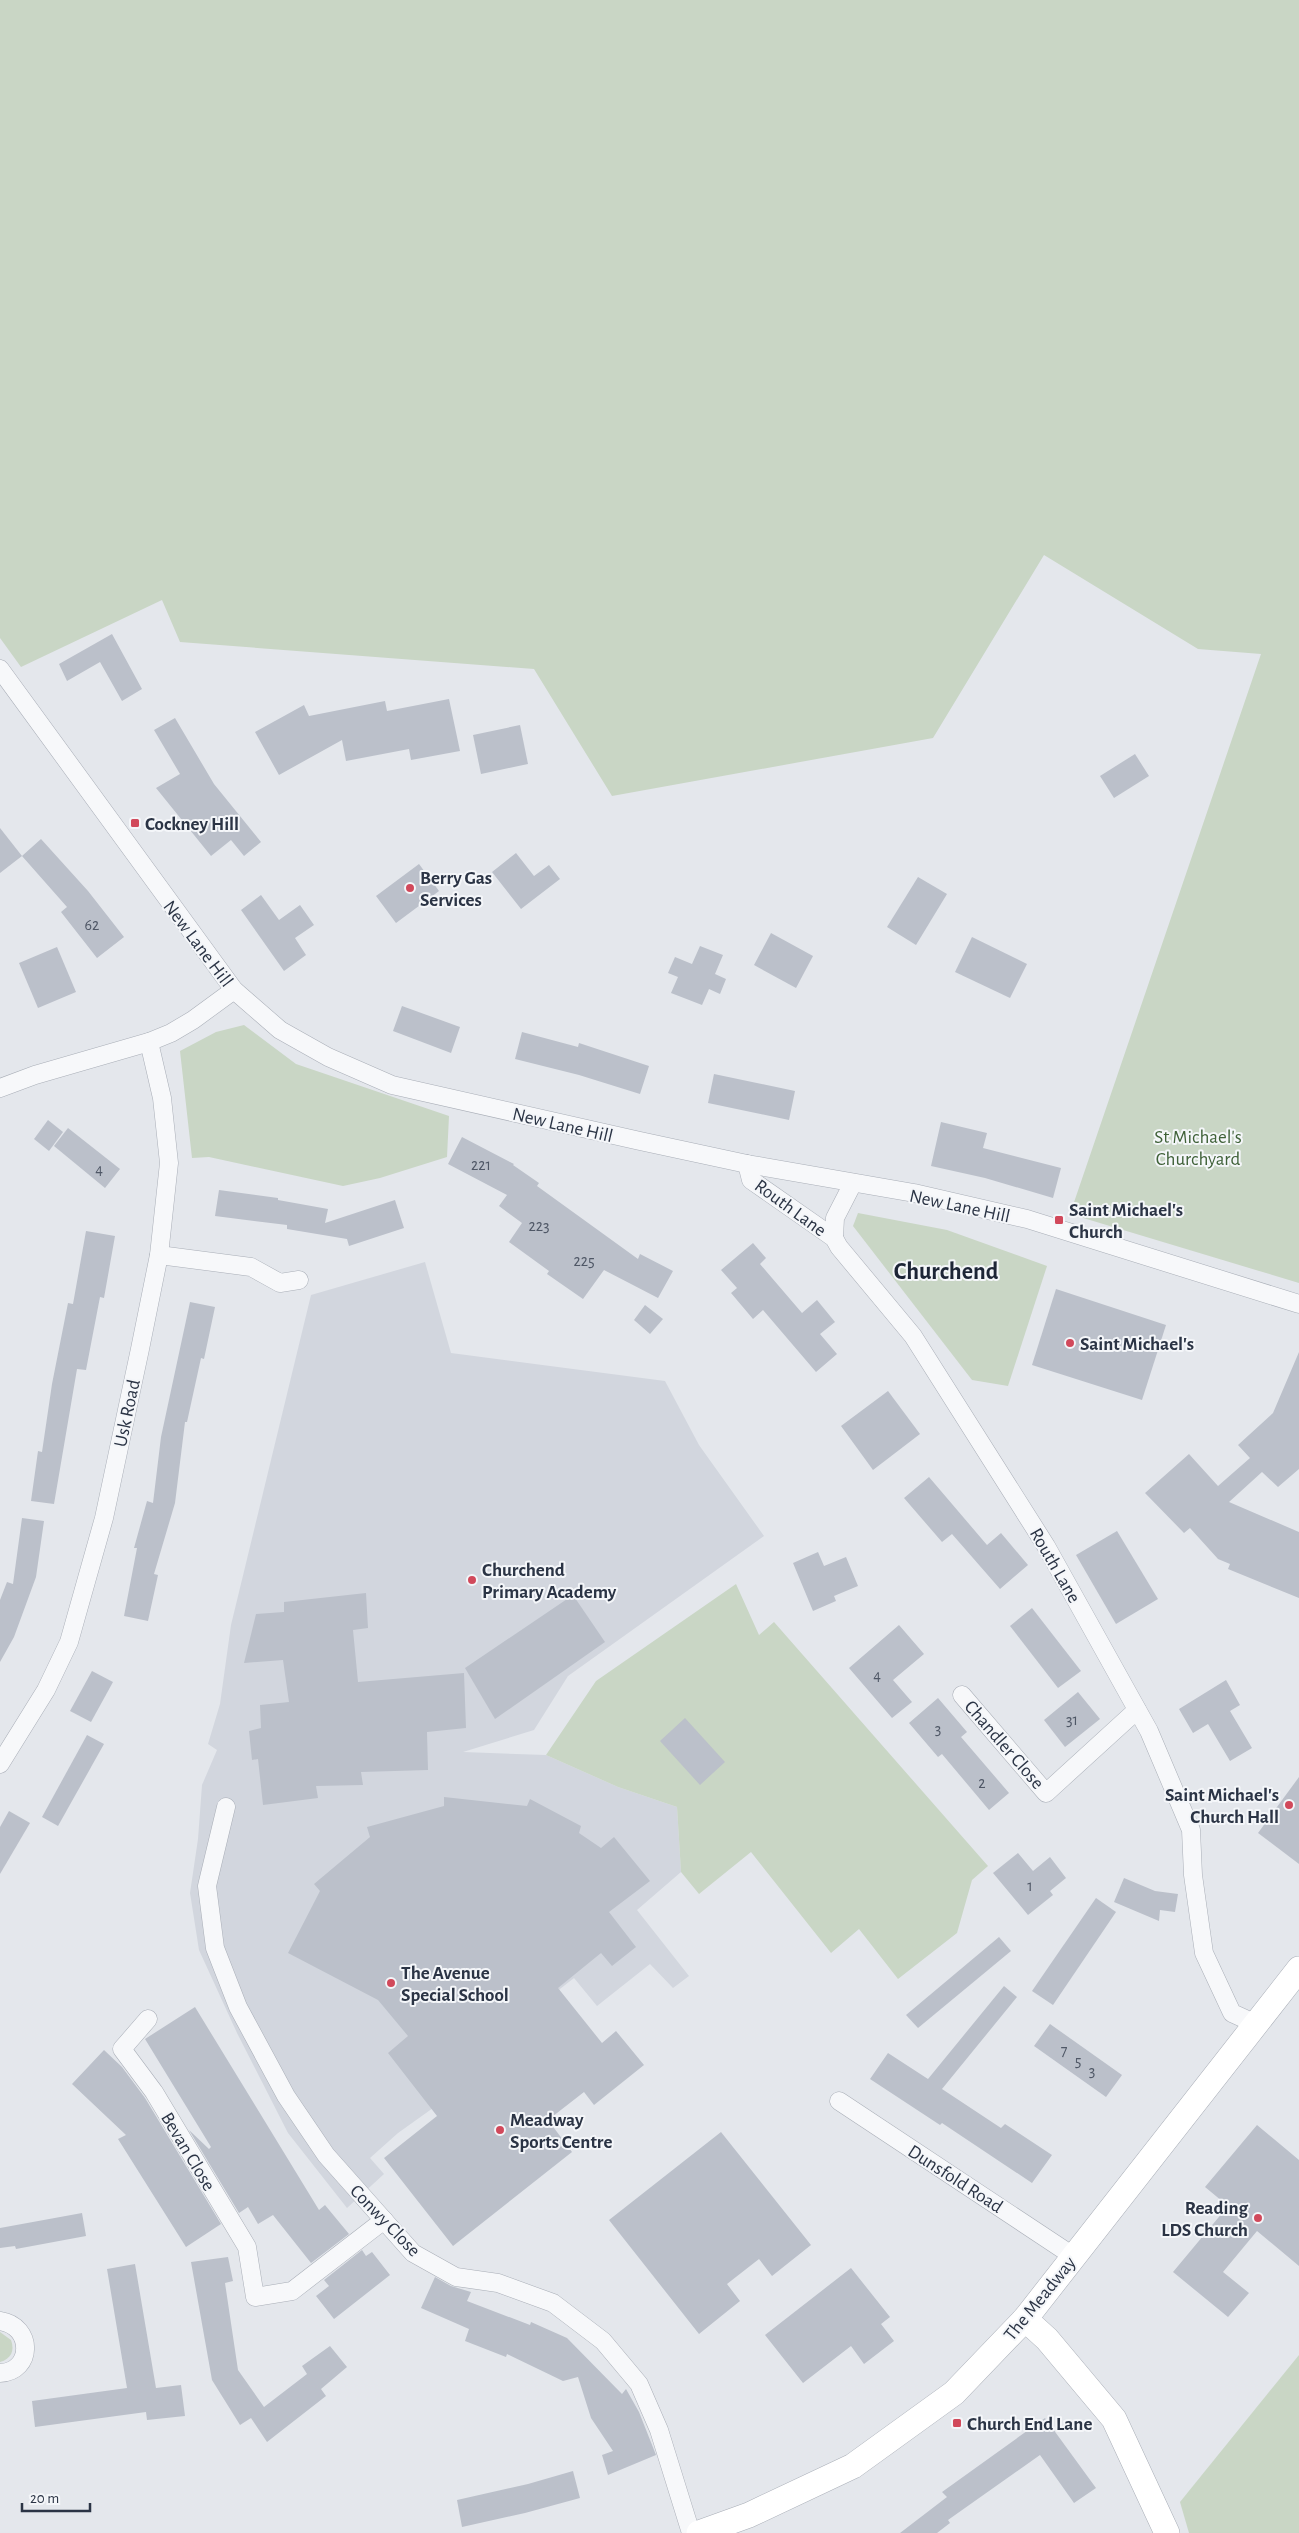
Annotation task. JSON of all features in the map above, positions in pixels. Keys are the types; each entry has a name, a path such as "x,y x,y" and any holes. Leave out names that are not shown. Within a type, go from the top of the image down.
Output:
{"street":[{"name":"New Lane Hill","path":"0,669 234,990 280,1030 328,1057 392,1084 747,1164 914,1193 1027,1220 1299,1304"},
{"path":"0,1088 35,1075 149,1042 193,1020 234,990"},
{"name":"Usk Road","path":"0,1764 6,1743 46,1690 68,1642 104,1518 159,1255 169,1163 162,1098 149,1042"},
{"name":"Routh Lane","path":"747,1164 750,1180 834,1238 839,1247 913,1336 1046,1546 1149,1731 1191,1830 1193,1874 1204,1953 1232,2013 1256,2024"},
{"path":"834,1238 836,1218 853,1183"},
{"path":"159,1255 251,1267 280,1283 300,1280"},
{"name":"Chandler Close","path":"962,1695 1046,1793 1137,1710"},
{"name":"Conwy Close","path":"226,1807 207,1886 215,1948 238,2007 286,2096 326,2155 360,2196 413,2253 456,2277 498,2283 553,2303 603,2341 639,2384 658,2430 691,2533"},
{"name":"The Meadway","path":"699,2533 749,2515 852,2466 954,2393 1025,2319 1299,1969"},
{"name":"Bevan Close","path":"148,2019 122,2049 154,2092 247,2247 255,2297 292,2291 384,2220"},
{"name":"Dunsfold Road","path":"839,2101 1073,2256"},
{"path":"1025,2319 1048,2340 1114,2420 1167,2533"},
{"path":"0,2321 8,2322 21,2332 26,2348 20,2363 13,2370 0,2373"}],"shaded area":[{"path":"425,1262 451,1353 665,1381 699,1445 764,1536 568,1676 534,1730 463,1752 546,1755 618,1787 677,1807 681,1872 637,1910 689,1976 673,1988 650,1964 597,2006 574,1978 472,2058 475,2078 398,2133 370,2158 384,2174 347,2208 288,2133 237,2033 199,1950 190,1893 198,1839 202,1785 217,1750 208,1744 220,1704 231,1625 311,1295"}],"green space":[{"name":"St Michael's Churchyard","path":"0,0 1299,0 1299,1283 1070,1214 1261,654 1198,649 1044,555 933,738 612,796 534,669 180,642 162,600 21,667 0,638"},
{"path":"244,1025 296,1064 449,1116 447,1157 380,1178 343,1186 209,1157 192,1158 180,1051 216,1032"},
{"path":"858,1213 947,1230 1047,1266 1008,1386 972,1380 853,1226"},
{"path":"736,1584 759,1635 774,1622 988,1866 972,1880 957,1933 898,1979 859,1929 831,1953 751,1852 699,1894 681,1872 677,1807 618,1787 546,1755 596,1681"},
{"path":"0,2332 11,2340 13,2348 9,2357 0,2362"},
{"path":"1299,2355 1299,2533 1189,2533 1180,2502"}],"building":[{"path":"112,634 142,689 122,701 100,662 67,681 59,664"},
{"path":"449,699 460,751 411,760 409,749 346,761 342,740 279,775 255,732 304,705 309,716 385,701 387,711"},
{"path":"175,718 214,784 261,842 244,856 231,840 211,856 156,788 180,774 154,730"},
{"path":"520,725 528,764 481,774 473,735"},
{"path":"1135,754 1149,776 1114,798 1100,776"},
{"path":"0,828 22,856 0,873"},
{"path":"41,839 88,891 124,937 97,958 61,912 67,907 22,856"},
{"path":"516,853 534,876 549,865 560,879 521,909 492,872"},
{"path":"419,864 439,891 396,923 376,896"},
{"path":"918,877 947,894 916,945 887,927"},
{"path":"261,895 279,920 300,905 314,925 295,938 306,955 284,971 241,910"},
{"path":"771,933 813,956 796,988 754,965"},
{"path":"972,937 1027,964 1010,998 955,972"},
{"path":"700,946 723,955 715,974 726,979 720,994 709,989 702,1005 671,993 678,977 668,973 675,957 692,964"},
{"path":"57,947 76,992 38,1008 19,963"},
{"path":"402,1006 460,1027 451,1053 393,1031"},
{"path":"522,1032 578,1047 579,1043 649,1066 640,1094 579,1075 515,1059"},
{"path":"714,1074 795,1091 789,1120 708,1103"},
{"path":"48,1120 63,1132 49,1151 34,1139"},
{"path":"941,1122 987,1133 983,1148 1061,1168 1053,1198 985,1178 931,1166"},
{"path":"68,1128 120,1169 105,1188 54,1146"},
{"path":"462,1137 514,1164 539,1183 537,1186 638,1259 640,1254 673,1271 658,1298 604,1270 583,1299 547,1274 549,1271 509,1242 522,1223 499,1206 507,1195 448,1164"},
{"path":"219,1190 278,1198 278,1200 328,1209 325,1223 395,1200 404,1228 349,1246 347,1239 287,1229 287,1225 215,1216"},
{"path":"86,1231 115,1236 104,1298 100,1297 86,1370 77,1369 54,1504 31,1501 38,1451 42,1452 52,1384 68,1303 73,1304"},
{"path":"753,1243 766,1258 760,1264 802,1313 817,1300 835,1322 820,1334 837,1354 816,1372 763,1310 753,1319 731,1293 737,1288 721,1270"},
{"path":"1056,1289 1166,1325 1142,1400 1032,1365"},
{"path":"190,1302 215,1307 204,1359 201,1358 187,1422 185,1422 175,1503 154,1574 158,1575 148,1621 124,1616 137,1548 134,1548 147,1501 153,1503 161,1437"},
{"path":"645,1305 663,1319 650,1334 634,1320"},
{"path":"1299,1352 1299,1469 1278,1487 1262,1472 1229,1502 1299,1532 1299,1598 1228,1569 1230,1564 1218,1559 1190,1528 1184,1533 1145,1493 1189,1454 1218,1486 1250,1458 1238,1445 1273,1413"},
{"path":"888,1391 920,1434 873,1470 841,1426"},
{"path":"929,1477 987,1545 1001,1533 1028,1565 1000,1589 952,1534 942,1542 904,1498"},
{"path":"22,1518 44,1521 36,1577 14,1637 0,1662 0,1600 7,1582 13,1584"},
{"path":"1117,1531 1158,1599 1116,1624 1076,1555"},
{"path":"818,1552 824,1566 846,1557 858,1586 834,1596 836,1601 813,1611 793,1563"},
{"path":"366,1593 368,1628 353,1630 358,1682 464,1673 466,1728 427,1732 428,1770 361,1772 363,1785 316,1786 318,1798 263,1805 258,1759 252,1760 249,1731 261,1728 260,1705 289,1702 283,1660 244,1663 256,1614 284,1612 284,1602"},
{"path":"573,1595 605,1642 495,1719 465,1668"},
{"path":"1032,1608 1081,1671 1058,1688 1010,1626"},
{"path":"899,1625 924,1654 893,1680 912,1702 892,1718 849,1668"},
{"path":"92,1671 113,1682 91,1722 70,1711"},
{"path":"1226,1680 1240,1705 1230,1711 1252,1748 1230,1761 1208,1724 1193,1733 1179,1709"},
{"path":"1078,1692 1100,1719 1065,1747 1044,1720"},
{"path":"938,1698 967,1732 961,1737 1009,1793 989,1810 942,1754 938,1757 909,1723"},
{"path":"685,1718 725,1762 700,1785 660,1741"},
{"path":"87,1735 104,1744 58,1826 42,1817"},
{"name":"Saint Michael's Church Hall","path":"1299,1777 1299,1864 1258,1833"},
{"path":"444,1797 527,1806 530,1799 581,1826 579,1833 601,1848 614,1837 650,1881 609,1912 636,1947 612,1966 601,1953 558,1988 602,2043 616,2031 644,2065 594,2105 584,2092 548,2120 572,2152 453,2246 384,2158 437,2116 388,2053 408,2036 378,2000 288,1953 320,1891 314,1884 370,1837 367,1827 444,1806"},
{"path":"9,1811 30,1823 0,1874 0,1827"},
{"path":"1018,1853 1033,1871 1050,1857 1066,1878 1050,1891 1053,1895 1028,1915 993,1873"},
{"path":"1124,1878 1155,1891 1178,1894 1175,1912 1160,1910 1159,1921 1114,1902"},
{"path":"1096,1898 1116,1912 1053,2005 1032,1991"},
{"path":"999,1937 1011,1951 918,2028 906,2015"},
{"path":"1004,1986 1017,1997 942,2089 1001,2128 1005,2124 1052,2155 1032,2183 942,2123 940,2125 870,2079 888,2053 928,2079"},
{"path":"195,2007 319,2210 325,2205 349,2234 311,2263 273,2215 258,2224 248,2207 239,2213 189,2130 209,2149 211,2147 145,2039"},
{"path":"1050,2024 1122,2075 1106,2097 1034,2046"},
{"path":"104,2050 122,2067 145,2098 221,2224 186,2247 118,2139 126,2135 72,2084"},
{"name":"Reading LDS Church","path":"1257,2125 1299,2160 1299,2266 1257,2231 1223,2272 1249,2293 1228,2317 1173,2272 1228,2206 1205,2187"},
{"path":"721,2132 811,2245 772,2276 759,2259 727,2284 740,2301 699,2334 609,2220"},
{"path":"82,2213 86,2236 16,2249 15,2246 0,2248 0,2228"},
{"path":"362,2250 366,2256 372,2252 390,2275 334,2319 316,2296 329,2286 324,2280"},
{"path":"228,2257 233,2281 225,2283 238,2370 264,2407 307,2374 302,2366 330,2346 347,2367 321,2389 326,2396 267,2442 251,2418 240,2425 212,2380 191,2262"},
{"path":"135,2264 156,2388 181,2385 185,2416 147,2420 146,2412 35,2427 32,2401 127,2388 107,2269"},
{"path":"851,2268 890,2317 881,2324 894,2341 864,2364 851,2346 803,2383 765,2335"},
{"path":"435,2277 451,2286 471,2292 467,2301 530,2325 531,2322 567,2338 622,2394 626,2389 639,2412 656,2455 608,2475 602,2455 613,2451 591,2418 578,2377 563,2381 507,2354 506,2357 465,2341 469,2329 421,2308"},
{"path":"1045,2418 1096,2488 1074,2503 1040,2455 948,2520 950,2523 937,2533 900,2533 947,2497 942,2492"},
{"path":"573,2471 580,2498 462,2527 457,2500 528,2484"}],"place":[{"name":"Cockney Hill","path":"135,823"},
{"name":"Berry Gas Services","path":"410,888"},
{"name":"Saint Michael's Church","path":"1059,1220"},
{"name":"Saint Michael's","path":"1070,1343"},
{"name":"Churchend Primary Academy","path":"472,1580"},
{"name":"Saint Michael's Church Hall","path":"1289,1805"},
{"name":"The Avenue Special School","path":"391,1983"},
{"name":"Meadway Sports Centre","path":"500,2130"},
{"name":"Reading LDS Church","path":"1258,2218"},
{"name":"Church End Lane","path":"957,2423"}],"district":[{"name":"Churchend","path":"946,1271"}]}
